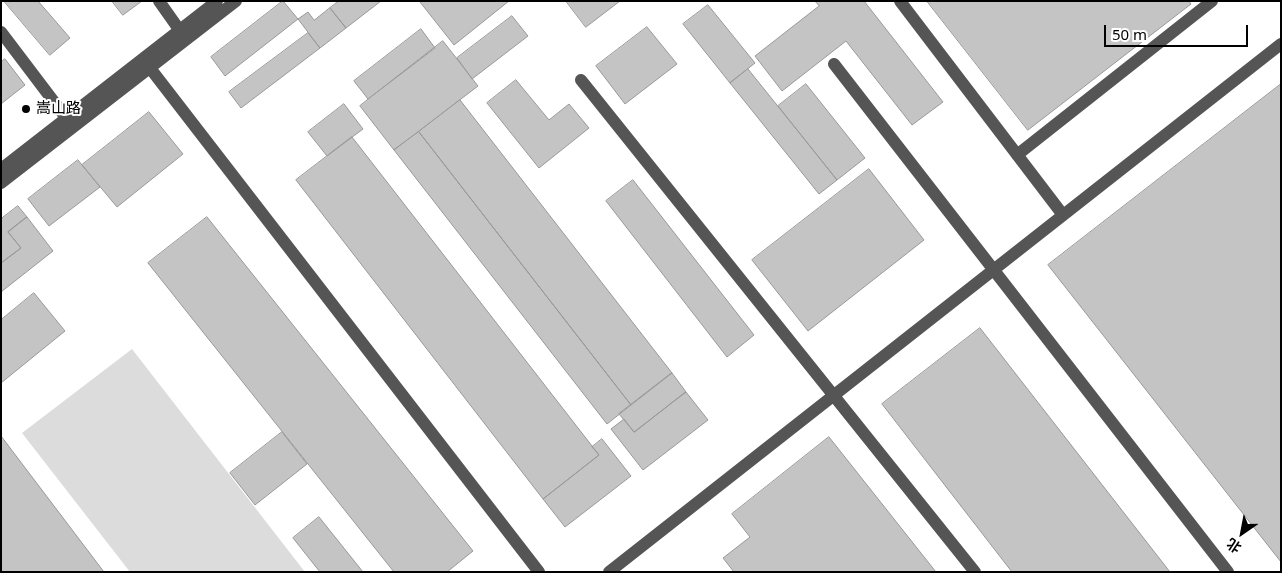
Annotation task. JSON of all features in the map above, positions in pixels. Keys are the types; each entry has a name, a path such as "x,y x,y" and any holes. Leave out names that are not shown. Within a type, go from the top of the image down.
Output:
{"street":[{"path":"159,1 183,35"},
{"path":"183,35 217,1"},
{"path":"1,183 70,123 183,35 236,1"},
{"path":"900,1 1063,215"},
{"path":"1017,155 1212,1"},
{"path":"4,41 70,123"},
{"path":"609,572 1281,44"},
{"path":"147,63 539,572"},
{"path":"834,64 1228,572"},
{"path":"581,80 975,572"},
{"path":"1,169 70,123"}],"shaded area":[{"path":"132,349 305,572 130,572 22,433"}],"building":[{"path":"4,1 38,1 70,38 50,55"},
{"path":"112,1 142,1 123,15"},
{"path":"283,1 298,19 225,76 211,57"},
{"path":"339,1 381,1 346,28 330,8"},
{"path":"420,1 509,1 454,45"},
{"path":"566,1 620,1 586,27"},
{"path":"815,1 864,1 943,102 912,125 846,41 782,91 755,56 819,6"},
{"path":"927,1 1189,1 1191,4 1028,130"},
{"path":"708,5 755,63 730,83 683,24"},
{"path":"330,8 346,28 320,48 298,19 308,12 314,20"},
{"path":"512,16 528,36 472,79 457,58"},
{"path":"647,27 677,64 625,104 596,66"},
{"path":"421,29 435,48 368,99 354,81"},
{"path":"308,33 320,48 241,108 229,92"},
{"path":"443,41 478,86 394,150 360,106"},
{"path":"5,59 25,85 1,104 1,62"},
{"path":"748,69 837,180 819,194 730,83"},
{"path":"516,80 549,120 569,104 589,128 539,168 487,103"},
{"path":"806,84 865,158 837,180 778,106"},
{"path":"1281,84 1281,562 1048,265"},
{"path":"460,100 672,373 631,405 419,132"},
{"path":"344,104 363,129 327,156 308,132"},
{"path":"149,112 183,154 117,207 82,165"},
{"path":"419,132 631,405 607,424 394,150"},
{"path":"352,137 599,455 543,499 296,180"},
{"path":"78,160 100,187 49,226 28,199"},
{"path":"869,169 924,240 808,331 752,260"},
{"path":"633,180 754,335 727,357 606,201"},
{"path":"18,206 27,217 8,232 21,248 1,263 1,219"},
{"path":"27,217 53,251 1,292 1,263 21,248 8,232"},
{"path":"207,217 473,551 447,572 394,572 148,263"},
{"path":"34,293 65,331 1,383 1,320"},
{"path":"980,328 1170,572 1012,572 882,404"},
{"path":"672,373 686,392 634,432 619,414"},
{"path":"686,392 708,420 643,470 611,429 624,419 634,432"},
{"path":"282,432 307,464 255,505 230,473"},
{"path":"1,436 104,572 1,572"},
{"path":"829,437 936,572 734,572 723,558 750,537 732,514"},
{"path":"602,439 631,476 565,527 543,499 599,455 592,447"},
{"path":"319,517 363,572 320,572 293,538"}],"place":[{"name":"嵩山路","path":"26,109"}]}
